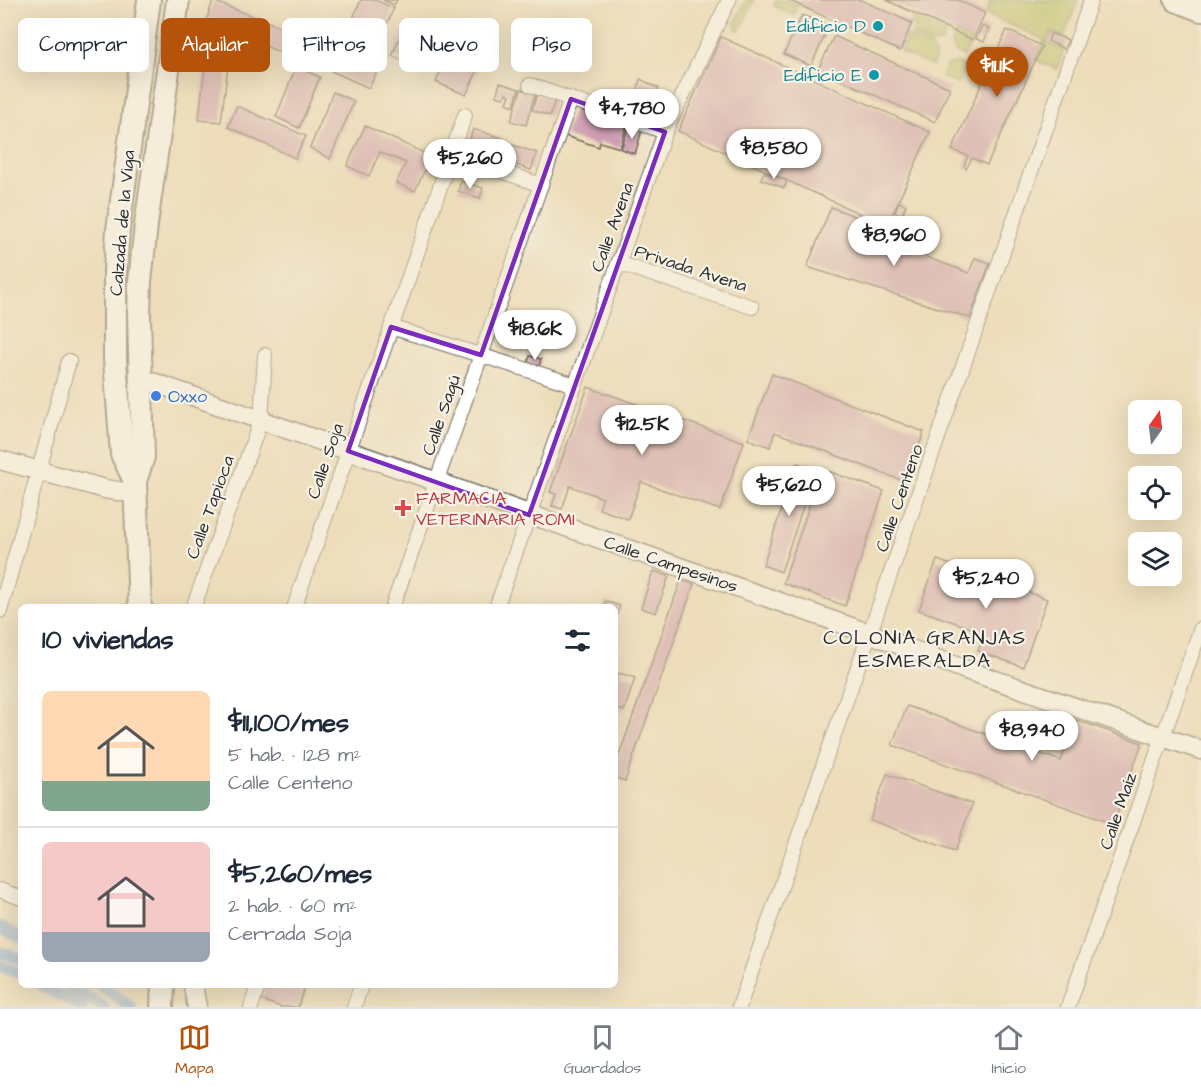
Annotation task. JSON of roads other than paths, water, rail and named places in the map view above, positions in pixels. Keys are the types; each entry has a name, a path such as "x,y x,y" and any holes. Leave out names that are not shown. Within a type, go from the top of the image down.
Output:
{"main road":[{"name":"Calzada de la Viga","path":"135,488 122,454 116,360 115,270 118,230 149,0"},
{"name":"Calzada de la Viga","path":"140,604 135,488 143,457 139,316 141,270 178,0"},
{"path":"1176,0 1201,10"},
{"path":"162,1007 164,988"}],"street":[{"name":"Calle Avena","path":"497,604 665,132 729,0"},
{"name":"Calle Centeno","path":"739,1007 1091,0"},
{"path":"530,85 665,132"},
{"name":"Calle Sagú","path":"393,604 571,99"},
{"name":"Calle Soja","path":"295,604 465,115"},
{"path":"478,163 541,185"},
{"name":"Privada Avena","path":"618,263 752,307"},
{"path":"391,327 575,385"},
{"name":"Calle Tapioca","path":"194,604 261,420 265,355"},
{"path":"0,610 69,361"},
{"name":"Calle Campesinos","path":"141,378 871,634 966,670 1201,750"},
{"path":"0,460 39,471 135,488"},
{"name":"Calle Maíz","path":"1068,1007 1201,628"},
{"path":"0,890 18,897"},
{"path":"194,988 198,1007"},
{"path":"251,1007 257,988"},
{"path":"354,1007 360,988"}],"waterway":[{"path":"0,927 18,936"},
{"path":"0,952 18,958"},
{"path":"0,966 18,973"},
{"path":"47,988 82,1007"},
{"path":"73,988 104,1007"},
{"path":"104,988 131,1007"}],"place":[{"name":"Edificio D","path":"878,26"},
{"name":"Edificio E","path":"874,75"},
{"name":"Oxxo","path":"156,396"},
{"name":"FARMACIA VETERINARIA ROMI","path":"403,508"}],"district":[{"name":"COLONIA GRANJAS ESMERALDA","path":"925,648"}]}
